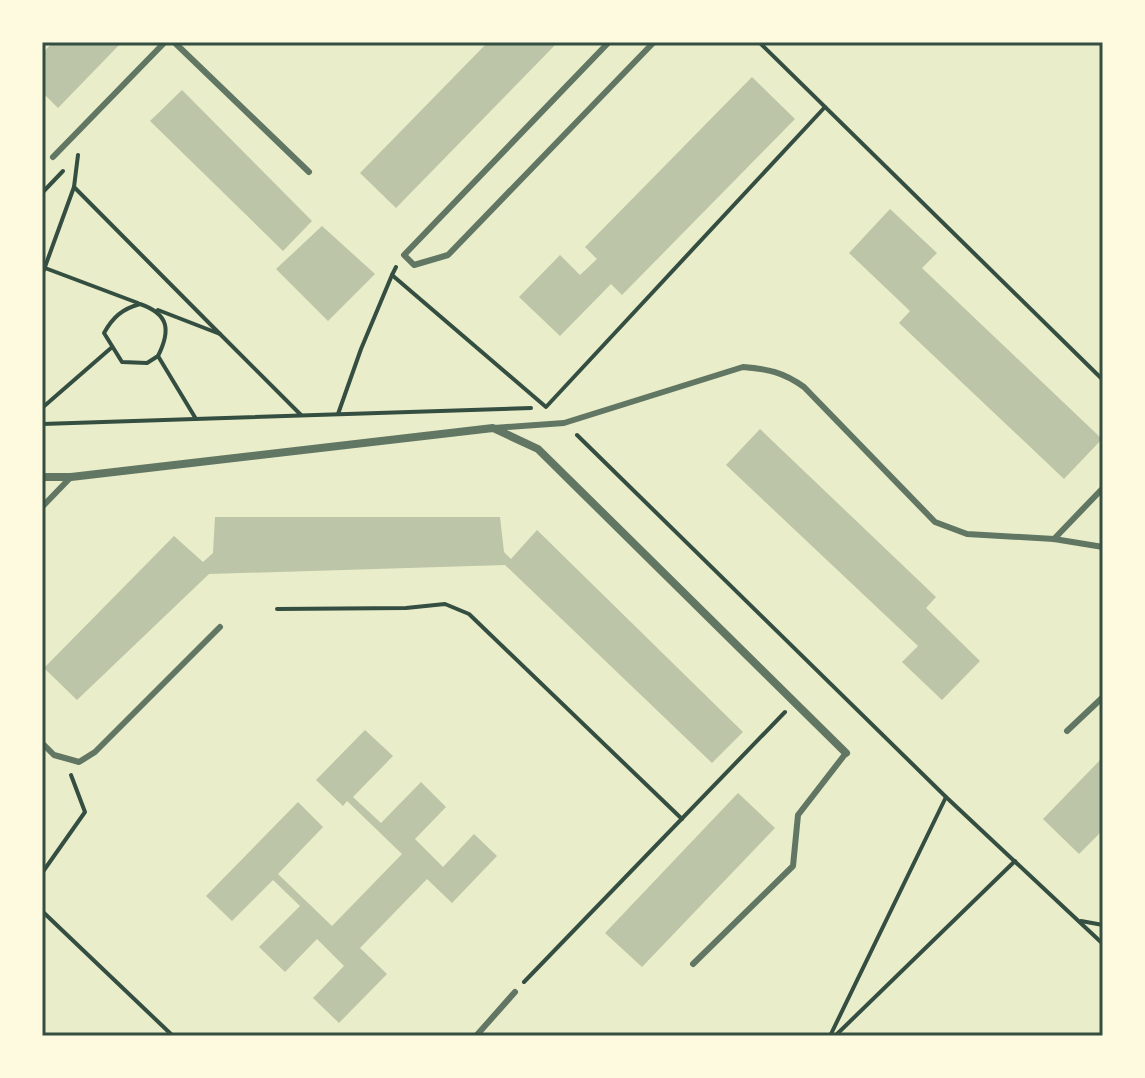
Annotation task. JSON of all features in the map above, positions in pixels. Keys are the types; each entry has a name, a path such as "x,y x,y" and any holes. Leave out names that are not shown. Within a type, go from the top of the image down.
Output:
{"street":[{"path":"42,477 71,477 493,428 538,449 846,753"}],"lane":[{"path":"53,157 165,42"},
{"path":"174,42 309,172"},
{"path":"609,42 404,255 414,265 448,255 654,42"},
{"path":"493,428 564,423 743,367 769,369 784,372 804,387 935,522 967,534 1054,539 1103,547"},
{"path":"42,507 71,477"},
{"path":"1054,539 1103,488"},
{"path":"42,743 65,760 79,762 95,752 220,627"},
{"path":"1067,731 1103,697"},
{"path":"693,964 793,866 798,815 846,753"},
{"path":"476,1036 515,992"}],"path":[{"path":"759,42 1103,380"},
{"path":"42,424 546,407 825,107"},
{"path":"42,193 78,155 74,187 42,275"},
{"path":"74,187 301,415"},
{"path":"338,414 361,349 392,275 404,255"},
{"path":"43,267 220,334"},
{"path":"392,275 564,423 946,797 1103,944"},
{"path":"140,304 126,308 111,321 104,333 122,362 134,365 158,356 168,332 165,320 156,310"},
{"path":"42,408 111,348"},
{"path":"158,356 196,419"},
{"path":"277,609 406,608 445,604 469,614 682,819"},
{"path":"515,992 795,702"},
{"path":"42,873 85,812 65,760"},
{"path":"832,1036 946,797"},
{"path":"832,1036 1015,861"},
{"path":"42,911 173,1036"},
{"path":"1079,921 1103,925"}],"building":[{"path":"53,42 122,42 58,108 42,92 42,54"},
{"path":"488,42 558,42 396,208 360,173"},
{"path":"752,77 795,119 622,295 611,284 560,336 519,297 560,255 580,275 597,259 585,247"},
{"path":"182,90 312,221 283,251 150,121"},
{"path":"890,209 937,253 922,268 1102,439 1064,479 899,323 910,311 849,253"},
{"path":"322,226 375,274 328,321 276,269"},
{"path":"760,429 936,597 926,608 980,661 942,700 902,662 918,646 726,465"},
{"path":"215,517 500,517 504,552 511,559 537,530 743,732 712,763 505,565 209,574 77,700 44,668 174,536 203,562 213,553"},
{"path":"365,730 393,756 353,797 381,823 421,782 446,807 415,839 443,867 474,834 497,856 452,903 427,879 360,948 387,974 339,1023 313,998 344,966 317,939 285,972 259,947 300,906 273,880 232,921 206,896 298,802 323,827 278,874 332,926 402,854 347,801 343,806 316,780"},
{"path":"1103,757 1103,830 1079,854 1043,819"},
{"path":"738,793 775,828 642,967 605,933"}]}
